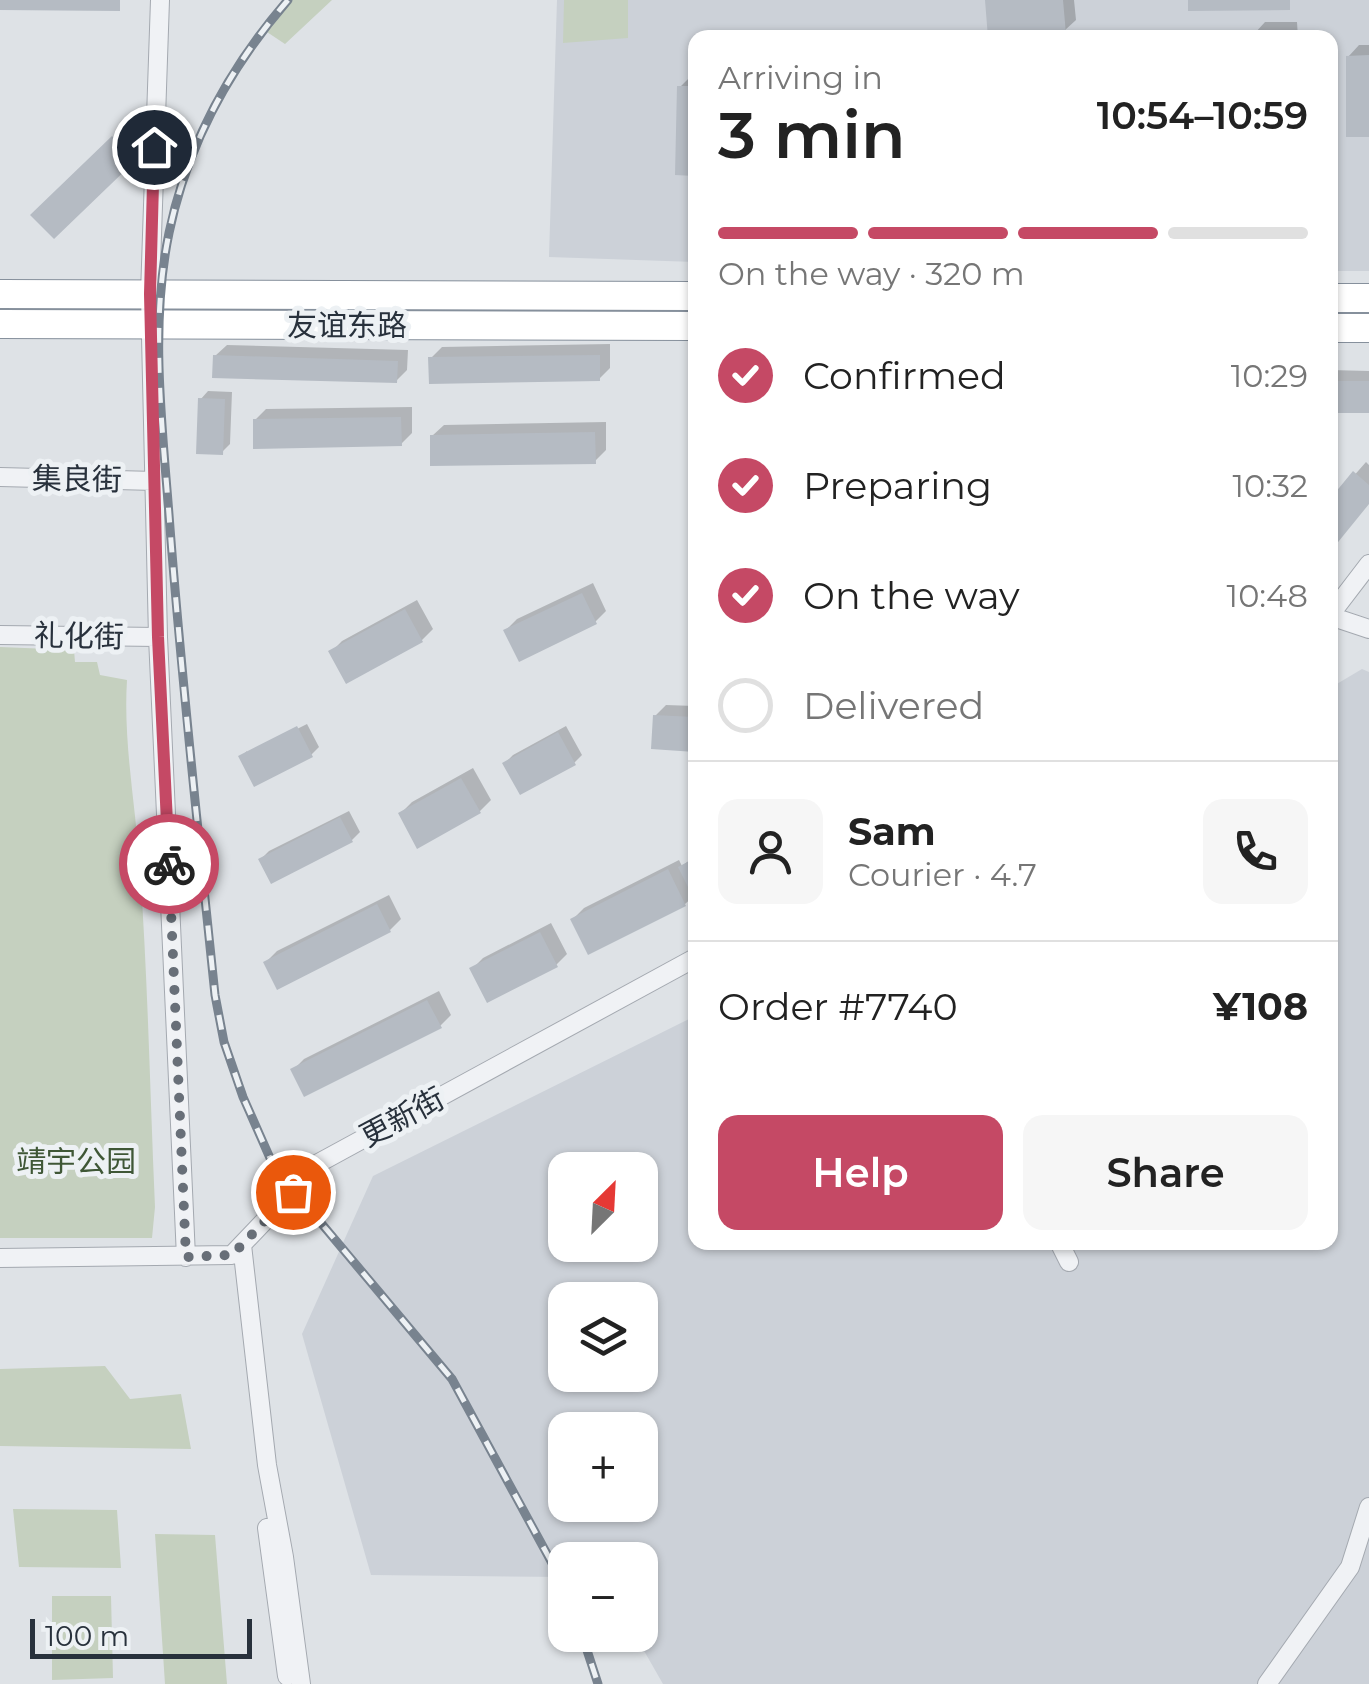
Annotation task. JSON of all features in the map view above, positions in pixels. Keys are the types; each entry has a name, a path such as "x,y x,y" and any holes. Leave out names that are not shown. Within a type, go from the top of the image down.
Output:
{"highway":[{"name":"友谊东路","path":"0,294 688,296"},
{"path":"1338,298 1369,298"},
{"name":"友谊东路","path":"0,324 688,326"},
{"path":"1338,328 1369,328"}],"street":[{"path":"160,0 150,324 158,637 186,1257"},
{"name":"集良街","path":"0,477 154,481"},
{"path":"1338,605 1369,564"},
{"path":"1338,618 1369,629"},
{"name":"礼化街","path":"0,635 158,637"},
{"name":"更新街","path":"237,1250 315,1164 688,962"},
{"path":"0,1258 186,1257 237,1250"},
{"path":"237,1250 289,1684"},
{"path":"237,1250 301,1684"},
{"path":"1063,1250 1070,1262"},
{"path":"1267,1684 1350,1568 1369,1507"}],"shaded area":[{"path":"557,0 1369,0 1369,271 1338,271 1338,30 688,30 688,262 549,257"},
{"path":"1362,669 1369,672 1369,1684 663,1684 645,1652 658,1652 658,1542 548,1542 548,1577 371,1575 302,1334 373,1176 688,1019 688,1250 1338,1250 1338,683"}],"green space":[{"path":"291,0 332,0 285,44 267,32"},
{"path":"564,0 628,0 628,38 563,43"},
{"name":"靖宇公园","path":"0,647 74,650 75,662 97,662 100,675 127,680 147,996 155,1207 152,1238 0,1238"},
{"path":"105,1366 130,1399 181,1394 191,1449 0,1446 0,1369"},
{"path":"13,1509 117,1510 121,1568 19,1567"},
{"path":"155,1534 215,1535 227,1684 165,1684"},
{"path":"52,1596 111,1596 113,1678 52,1680"}],"building":[{"path":"0,0 120,0 120,11 0,10"},
{"path":"985,0 1063,0 1066,30 987,30"},
{"path":"1188,0 1290,0 1290,10 1188,11"},
{"path":"1369,55 1369,137 1346,137 1346,56"},
{"path":"677,86 688,86 688,176 675,175"},
{"path":"112,136 136,160 54,239 30,215"},
{"path":"213,355 398,361 397,383 212,378"},
{"path":"600,355 600,381 429,384 428,357"},
{"path":"1338,381 1369,381 1369,413 1338,413"},
{"path":"198,398 225,399 223,455 196,454"},
{"path":"401,417 402,446 253,449 253,419"},
{"path":"595,432 596,464 430,466 430,435"},
{"path":"1353,471 1369,485 1369,504 1338,542 1338,489"},
{"path":"582,593 597,624 519,662 503,630"},
{"path":"405,609 423,642 346,684 328,651"},
{"path":"653,715 688,717 688,752 651,749"},
{"path":"297,726 313,757 254,787 238,756"},
{"path":"558,732 576,765 520,795 502,763"},
{"path":"461,778 481,813 417,849 398,813"},
{"path":"340,817 353,842 271,884 258,859"},
{"path":"688,862 688,887 678,867"},
{"path":"668,869 686,906 588,955 570,919"},
{"path":"377,904 391,932 277,990 263,962"},
{"path":"540,932 558,967 487,1003 469,968"},
{"path":"427,1000 442,1028 304,1097 290,1069"}],"railway":[{"path":"288,0 247,52 199,138 169,233 160,306 164,454 215,995 224,1042 274,1167 452,1379 548,1556"},
{"path":"588,1652 598,1684"}],"way so far":[{"path":"169,864 186,1257 232,1255 293,1192"}],"route":[{"path":"154,147 150,294 158,637 169,864"}]}
